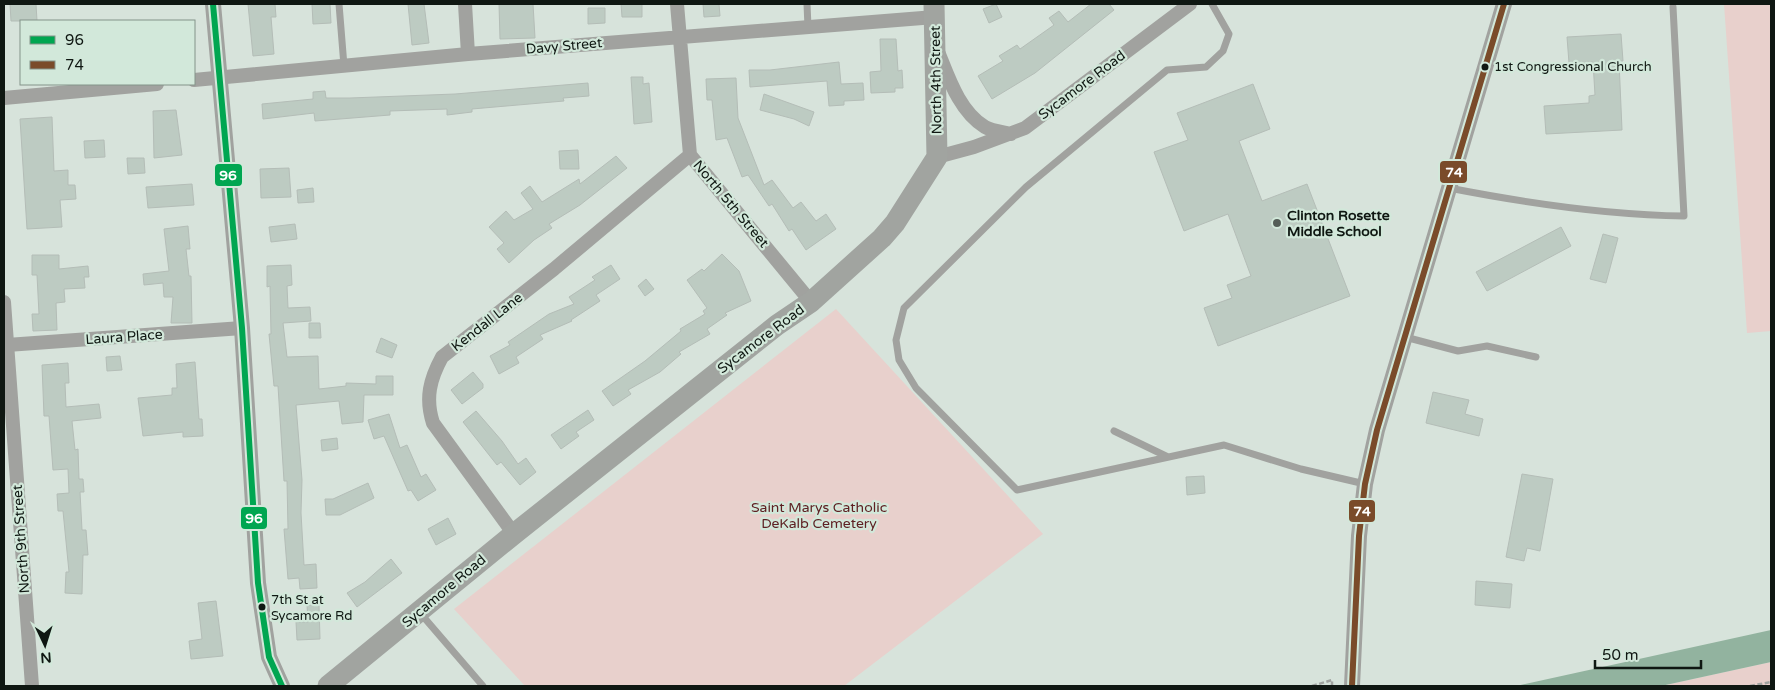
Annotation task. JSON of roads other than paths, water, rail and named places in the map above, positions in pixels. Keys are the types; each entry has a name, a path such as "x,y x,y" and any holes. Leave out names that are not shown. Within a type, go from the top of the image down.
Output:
{"main road":[{"name":"North 4th Street","path":"935,10 937,157"},
{"name":"Sycamore Road","path":"328,686 514,534 777,325 811,302 882,238 895,223 937,157"}],"street":[{"path":"213,4 218,78 242,328 258,583 268,657 282,686"},
{"path":"465,4 468,54"},
{"name":"North 5th Street","path":"677,4 678,37 690,155 811,302"},
{"name":"Sycamore Road","path":"937,157 1011,134 1040,116 1190,4"},
{"path":"1352,686 1359,536 1365,484 1377,430 1504,4"},
{"name":"Davy Street","path":"195,80 468,54 808,27 935,10"},
{"path":"935,45 952,86 968,111 985,127 1011,134"},
{"path":"4,98 146,85"},
{"name":"Kendall Lane","path":"514,534 433,423 428,404 431,376 442,357 690,155"},
{"name":"North 9th Street","path":"4,302 32,686"},
{"name":"Laura Place","path":"6,345 242,328"}],"lane":[{"path":"340,4 344,66"},
{"path":"807,4 808,27"},
{"path":"1212,4 1229,34 1223,51 1206,67 1167,70 1026,187 904,308 896,340 899,360 916,388 1017,490 1224,445 1301,469 1365,484"},
{"path":"1448,188 1516,201 1654,216 1684,216 1673,7"},
{"path":"1405,337 1458,351 1487,346 1536,357"},
{"path":"1114,431 1168,458"},
{"path":"420,612 483,686"}],"place":[{"name":"1st Congressional Church","path":"1485,67"},
{"name":"Clinton Rosette Middle School","path":"1277,223"},
{"name":"7th St at Sycamore Rd","path":"262,607"}],"park label":[{"name":"Saint Marys Catholic DeKalb Cemetery","path":"819,516"}]}
